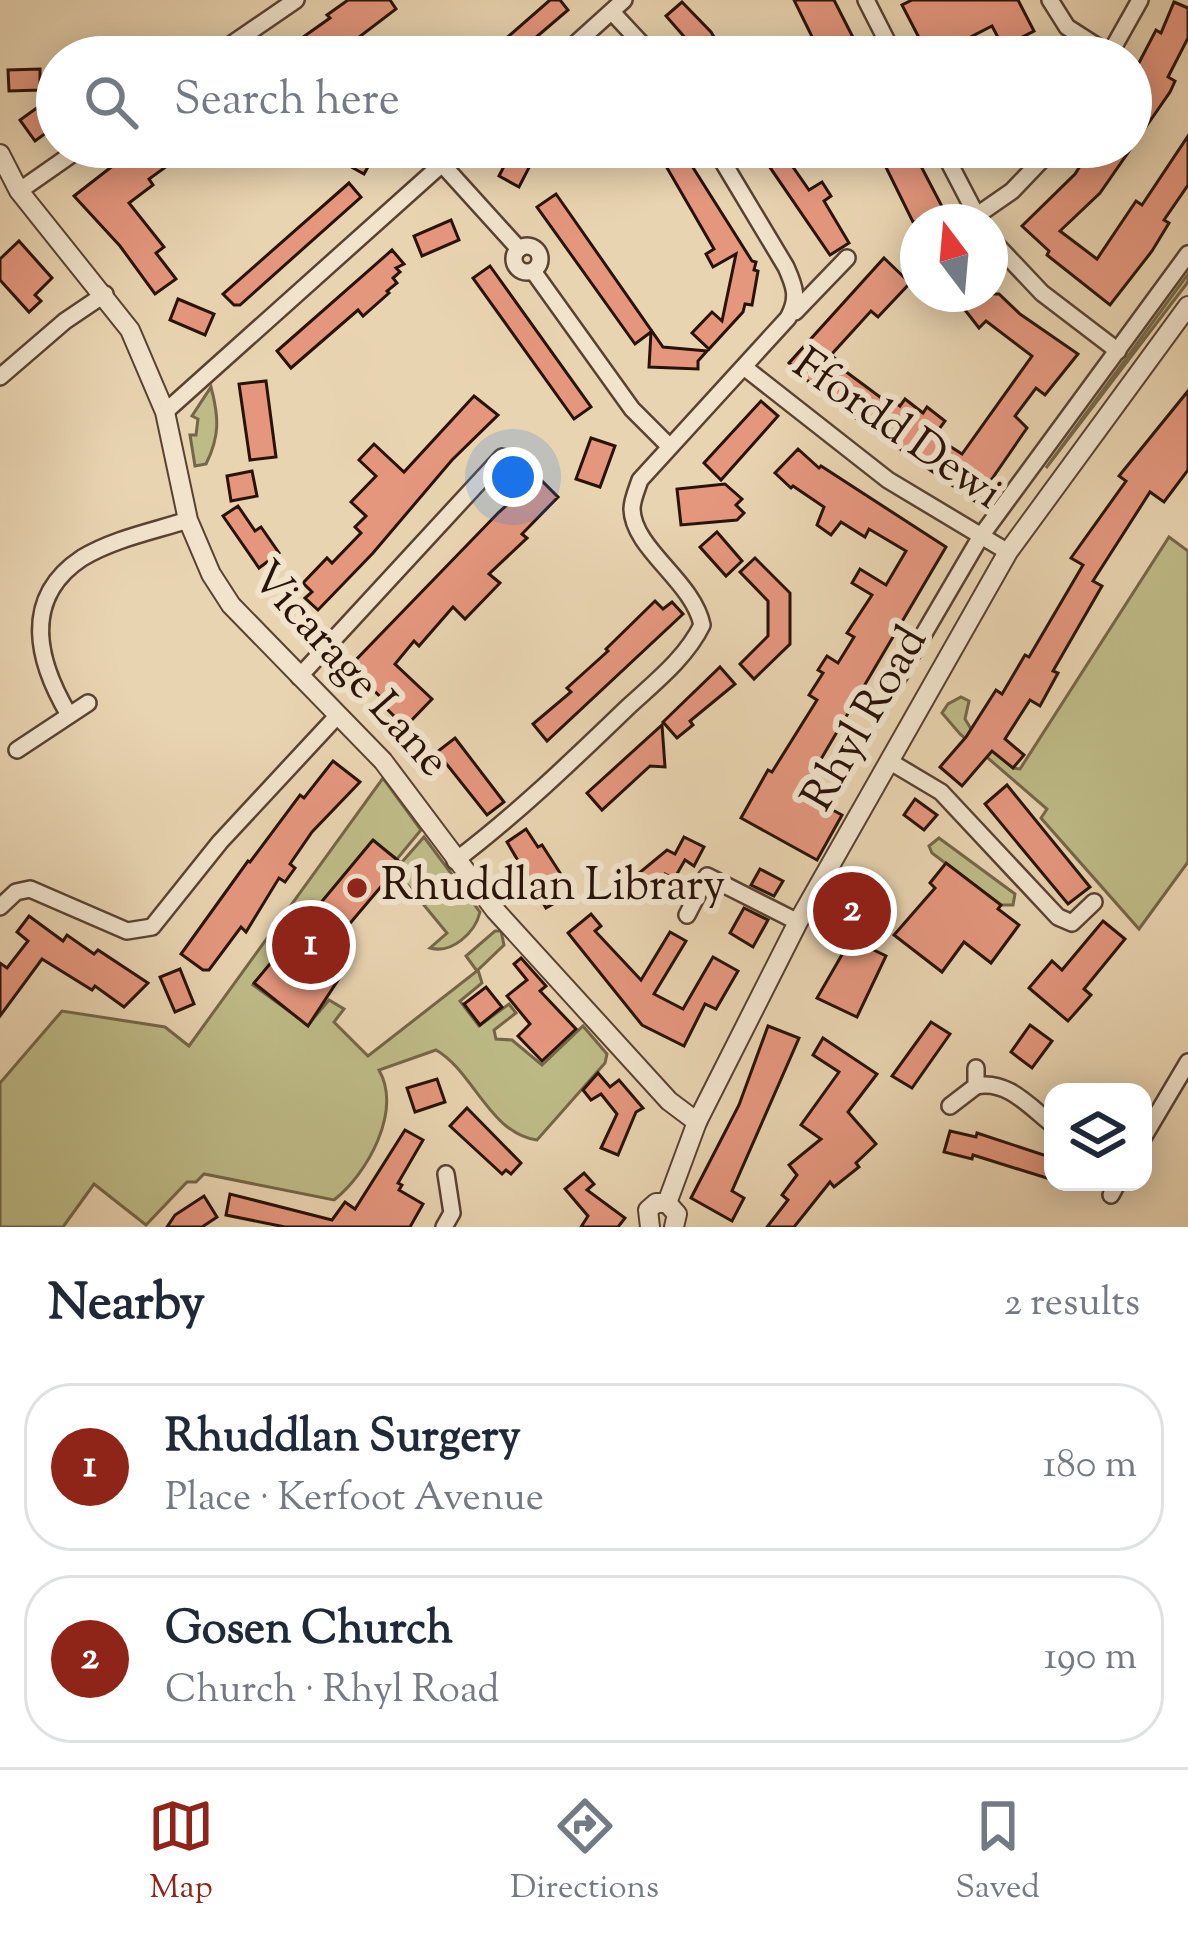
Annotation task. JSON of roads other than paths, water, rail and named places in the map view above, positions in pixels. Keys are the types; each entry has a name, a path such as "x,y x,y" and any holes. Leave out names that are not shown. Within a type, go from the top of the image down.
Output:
{"street":[{"path":"244,36 296,0"},
{"path":"866,0 885,36"},
{"path":"1051,0 1067,27 1080,36"},
{"path":"1120,36 1140,0"},
{"path":"584,36 618,6 640,36"},
{"name":"Vicarage Lane","path":"0,154 19,191 130,330 165,412 188,520 231,605 383,761 455,861 580,1006 669,1101 697,1122"},
{"path":"19,191 52,168"},
{"path":"165,412 438,168"},
{"path":"446,168 519,249 514,265 520,271 533,271 632,409 669,446"},
{"path":"726,168 795,287 796,303 788,318"},
{"path":"952,168 970,204"},
{"path":"996,204 1034,168"},
{"path":"895,683 981,536 1188,254"},
{"path":"1008,257 1042,293 1118,351"},
{"path":"455,861 551,781 695,640 702,626 699,610 637,530 632,507 640,480 847,258"},
{"path":"0,377 65,321 105,295"},
{"name":"Rhyl Road","path":"650,1227 648,1210 656,1203 667,1203 697,1122 797,922 1008,552 1188,306"},
{"name":"Ffordd Dewi","path":"744,367 888,480 1008,552"},
{"path":"299,677 502,457"},
{"path":"69,716 42,662 39,633 62,575 82,558 110,545 188,520"},
{"path":"16,750 88,703"},
{"path":"0,907 16,892 30,889 128,931 152,928 220,842 338,715"},
{"path":"889,761 941,792 1058,917 1072,923 1094,902"},
{"path":"687,915 707,876 797,922"},
{"path":"1152,1127 1181,1091 1188,1063"},
{"path":"976,1068 976,1086"},
{"path":"950,1106 976,1086 989,1083 1003,1086 1044,1118"},
{"path":"444,1227 452,1214 446,1174"},
{"path":"667,1203 677,1214 677,1226"}],"place":[{"name":"Rhuddlan Library","path":"357,888"},
{"name":"Gosen Church","path":"852,911"},
{"name":"Rhuddlan Surgery","path":"311,945"}]}
